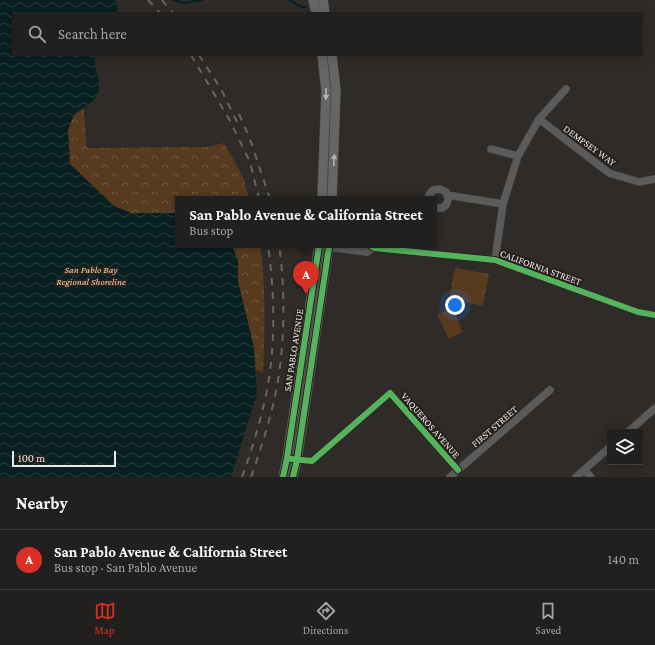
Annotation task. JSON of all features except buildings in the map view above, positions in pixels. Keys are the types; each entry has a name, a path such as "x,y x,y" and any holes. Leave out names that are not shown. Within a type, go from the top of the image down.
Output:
{"main road":[{"path":"313,0 316,12"},
{"path":"323,0 325,12"},
{"path":"322,56 326,90 322,196"},
{"path":"332,56 336,90 332,196"},
{"name":"SAN PABLO AVENUE","path":"283,477 319,248"},
{"name":"SAN PABLO AVENUE","path":"293,477 297,460 329,248"}],"street":[{"path":"495,260 503,204 518,156 539,119 566,89"},
{"name":"DEMPSEY WAY","path":"539,119 609,173 639,182 655,178"},
{"path":"491,149 518,156"},
{"path":"429,196 430,192 436,189 443,190 448,195 503,204"},
{"path":"437,209 444,207 448,201 448,195"},
{"name":"CALIFORNIA STREET","path":"342,248 367,252 370,248"},
{"name":"CALIFORNIA STREET","path":"390,248 495,260 638,312 655,315"},
{"name":"FIRST STREET","path":"450,477 550,390"},
{"name":"VAQUEROS AVENUE","path":"297,460 312,461 390,393 458,470"},
{"path":"632,429 655,409"},
{"path":"576,477 607,450"},
{"path":"287,458 297,460"},
{"path":"584,470 591,477"}],"green space":[{"name":"San Pablo Bay Regional Shoreline","path":"0,7 12,13 12,56 79,56 87,148 207,147 224,143 244,179 248,196 175,196 175,248 260,248 265,324 263,372 255,370 16,477 0,477"},
{"path":"455,268 489,274 483,306 449,299"},
{"path":"457,269 484,275 482,288 454,283"},
{"path":"453,285 481,291 478,304 451,299"},
{"path":"452,307 463,332 449,339 437,315"}],"water":[{"name":"San Pablo Bay Regional Shoreline","path":"0,0 115,0 118,9 116,12 12,12 12,56 95,56 99,91 94,100 74,115 68,130 70,164 114,206 132,213 175,213 175,248 233,248 238,261 238,281 254,347 257,394 231,477 0,477"}],"waterway":[{"path":"174,0 184,3 202,0"},
{"path":"289,0 302,7 306,7"}],"railway":[{"path":"148,0 159,12"},
{"path":"162,0 172,12"},
{"path":"192,56 229,119 250,162 258,196"},
{"path":"200,56 221,89 237,122"},
{"path":"239,114 250,139 269,196"},
{"path":"242,477 255,439 269,381 273,342 273,303 268,248"},
{"path":"251,477 264,439 278,382 283,323 283,283 279,248"}],"cycle path":[{"path":"283,477 319,248"},
{"path":"293,477 297,460 329,248"},
{"path":"374,248 495,260 638,312 655,315"},
{"path":"291,459 312,461 390,393 458,470"}],"place":[{"name":"San Pablo Avenue & California Street","path":"306,294"}]}
